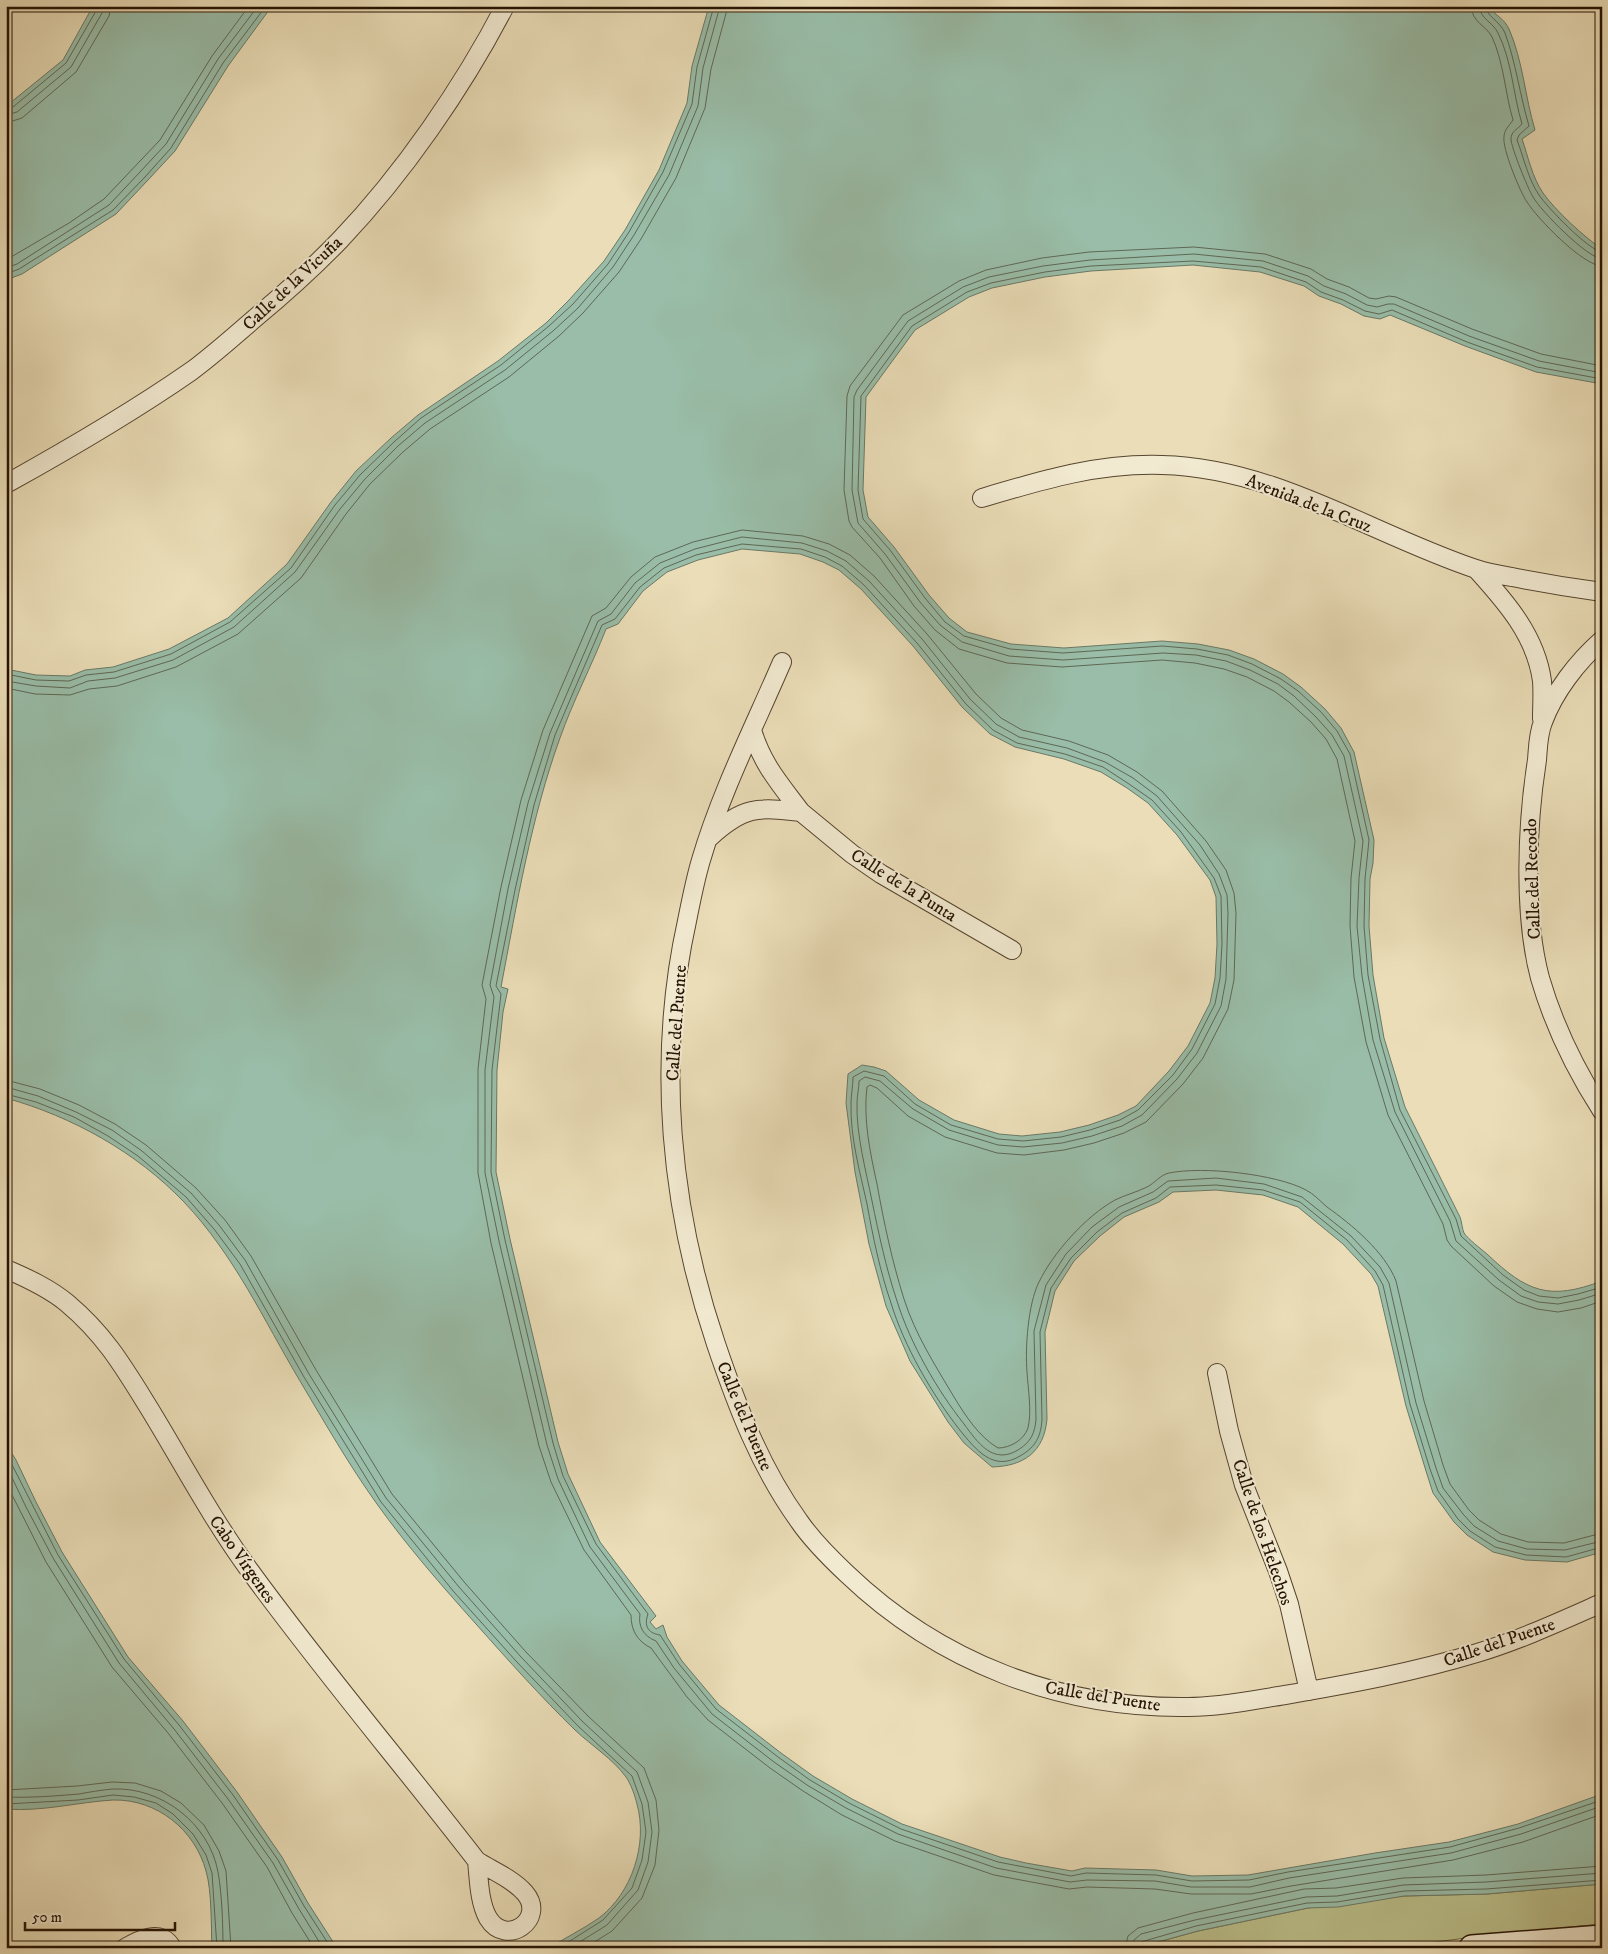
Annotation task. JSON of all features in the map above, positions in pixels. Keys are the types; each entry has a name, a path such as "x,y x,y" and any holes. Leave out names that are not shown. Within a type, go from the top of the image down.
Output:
{"street":[{"name":"Calle de la Vicuña","path":"6,484 114,422 191,371 296,283 341,239 387,186 441,113 494,29 506,6"},
{"name":"Avenida de la Cruz","path":"982,498 1042,480 1086,470 1164,465 1205,469 1243,476 1278,487 1350,519 1477,570 1602,592"},
{"name":"Calle del Recodo","path":"1477,570 1504,599 1520,622 1534,649 1542,681 1542,724 1530,805 1529,888 1532,932 1540,976 1554,1022 1578,1073 1602,1111"},
{"name":"Calle del Recodo","path":"1542,724 1555,697 1570,676 1602,640"},
{"name":"Calle del Puente","path":"782,662 726,789 701,860 686,924 676,986 670,1073 672,1137 680,1203 689,1253 702,1302 746,1428 764,1465 801,1524 835,1563 856,1583 903,1621 927,1637 978,1664 1029,1684 1082,1697 1138,1705 1190,1707 1238,1702 1393,1675 1479,1652 1540,1630 1602,1603"},
{"name":"Calle de la Punta","path":"752,730 758,750 770,771 801,812 852,854 881,874 1012,950"},
{"path":"709,837 725,822 744,812 764,809 801,812"},
{"name":"Cabo Vírgenes","path":"6,1269 29,1279 65,1301 107,1343 124,1367 236,1552 286,1621 477,1861"},
{"name":"Calle de los Helechos","path":"1217,1373 1244,1485 1289,1604 1309,1691"},
{"path":"125,1948 141,1938 153,1937 164,1939 172,1948"},
{"path":"1472,1948 1602,1938"}],"shaded area":[{"path":"1602,1884 1602,1924 1497,1934 1389,1948 1136,1948 1198,1931 1308,1908 1404,1896 1487,1894"}],"water":[{"path":"93,6 272,6 228,66 175,151 116,214 22,274 6,280 6,104 10,103 63,60"},
{"path":"709,6 1489,6 1507,25 1518,54 1535,130 1522,139 1536,180 1548,200 1562,215 1602,249 1602,384 1536,372 1465,346 1390,315 1380,319 1364,316 1341,304 1319,296 1304,286 1260,272 1193,265 1091,271 1045,277 992,288 969,297 915,330 866,397 863,490 868,517 894,547 929,595 949,618 967,632 1011,644 1064,648 1162,641 1198,644 1229,650 1254,659 1283,674 1301,687 1325,709 1341,728 1354,752 1374,840 1370,879 1369,926 1373,975 1384,1038 1405,1107 1460,1217 1464,1233 1501,1267 1527,1285 1553,1291 1567,1291 1602,1281 1602,1552 1567,1562 1525,1560 1493,1552 1467,1535 1454,1522 1433,1493 1406,1406 1378,1286 1371,1274 1343,1244 1298,1207 1263,1195 1216,1190 1173,1192 1159,1202 1124,1217 1100,1236 1074,1261 1055,1291 1045,1332 1047,1419 1042,1440 1037,1448 1023,1460 1014,1464 992,1467 964,1443 948,1422 910,1361 886,1306 869,1244 855,1172 846,1103 848,1074 862,1065 886,1071 919,1100 954,1120 999,1134 1022,1136 1060,1132 1118,1115 1136,1106 1169,1071 1188,1046 1210,1003 1215,978 1217,944 1216,897 1210,880 1177,835 1148,803 1101,772 1064,759 1015,747 990,734 962,707 913,646 861,589 839,570 800,554 742,549 698,560 667,572 643,591 618,624 606,629 565,724 550,768 526,861 501,987 508,989 503,1012 497,1070 496,1172 558,1442 568,1474 600,1542 656,1616 650,1622 656,1629 663,1625 667,1637 682,1661 719,1705 813,1776 852,1799 902,1824 1000,1857 1072,1871 1085,1868 1156,1870 1192,1876 1248,1875 1449,1842 1518,1824 1602,1794 1602,1884 1487,1894 1404,1896 1338,1907 1308,1908 1198,1931 1136,1948 549,1948 587,1926 611,1908 628,1881 639,1851 640,1819 633,1790 628,1780 615,1764 575,1730 550,1705 450,1595 400,1535 347,1459 233,1266 202,1223 184,1202 145,1167 102,1138 55,1115 6,1098 6,669 36,675 70,676 85,670 113,667 169,649 228,618 287,564 331,502 356,471 391,438 418,415 498,361 546,323 604,261 625,230 659,170 687,103 692,66"},
{"path":"6,1444 16,1460 62,1552 128,1657 183,1721 237,1792 282,1857 308,1903 337,1948 212,1948 209,1888 201,1856 183,1830 159,1811 145,1805 113,1800 46,1808 6,1809"}]}
